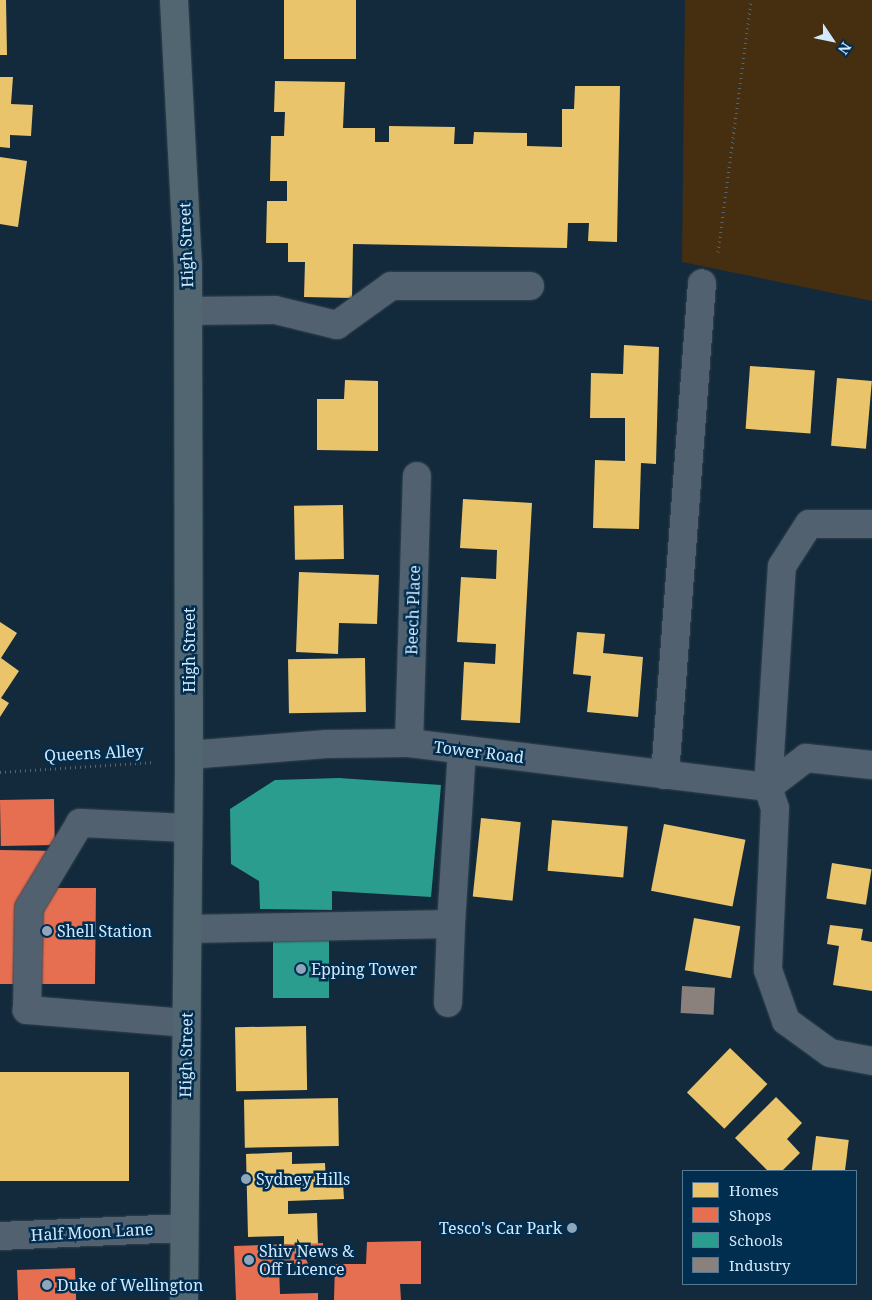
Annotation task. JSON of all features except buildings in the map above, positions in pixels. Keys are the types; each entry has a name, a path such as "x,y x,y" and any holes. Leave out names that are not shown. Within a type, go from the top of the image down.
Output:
{"main road":[{"name":"High Street","path":"174,0 188,311 189,760 184,1300"}],"street":[{"path":"665,775 702,283"},
{"path":"188,311 275,310 337,324 391,286 530,286"},
{"name":"Beech Place","path":"410,744 417,476"},
{"path":"872,524 809,524 782,566 768,787 775,808 768,970 786,1020 830,1054 872,1061"},
{"name":"Tower Road","path":"189,760 327,744 410,744 768,787"},
{"path":"448,1003 450,924 462,751"},
{"path":"768,787 806,758 872,765"},
{"path":"186,1023 28,1010 29,908 80,823 188,828"},
{"path":"188,929 450,924"},
{"name":"Half Moon Lane","path":"0,1236 184,1228"}],"path":[{"path":"702,283 704,266 720,251 751,0"},
{"name":"Queens Alley","path":"0,772 140,761 189,760"}],"shaded area":[{"path":"685,0 872,0 872,301 682,262"}],"place":[{"name":"Shell Station","path":"47,931"},
{"name":"Epping Tower","path":"301,969"},
{"name":"Sydney Hills","path":"246,1179"},
{"name":"Tesco's Car Park","path":"572,1228"},
{"name":"Shiv News & Off Licence","path":"249,1260"},
{"name":"Duke of Wellington","path":"47,1285"}]}
